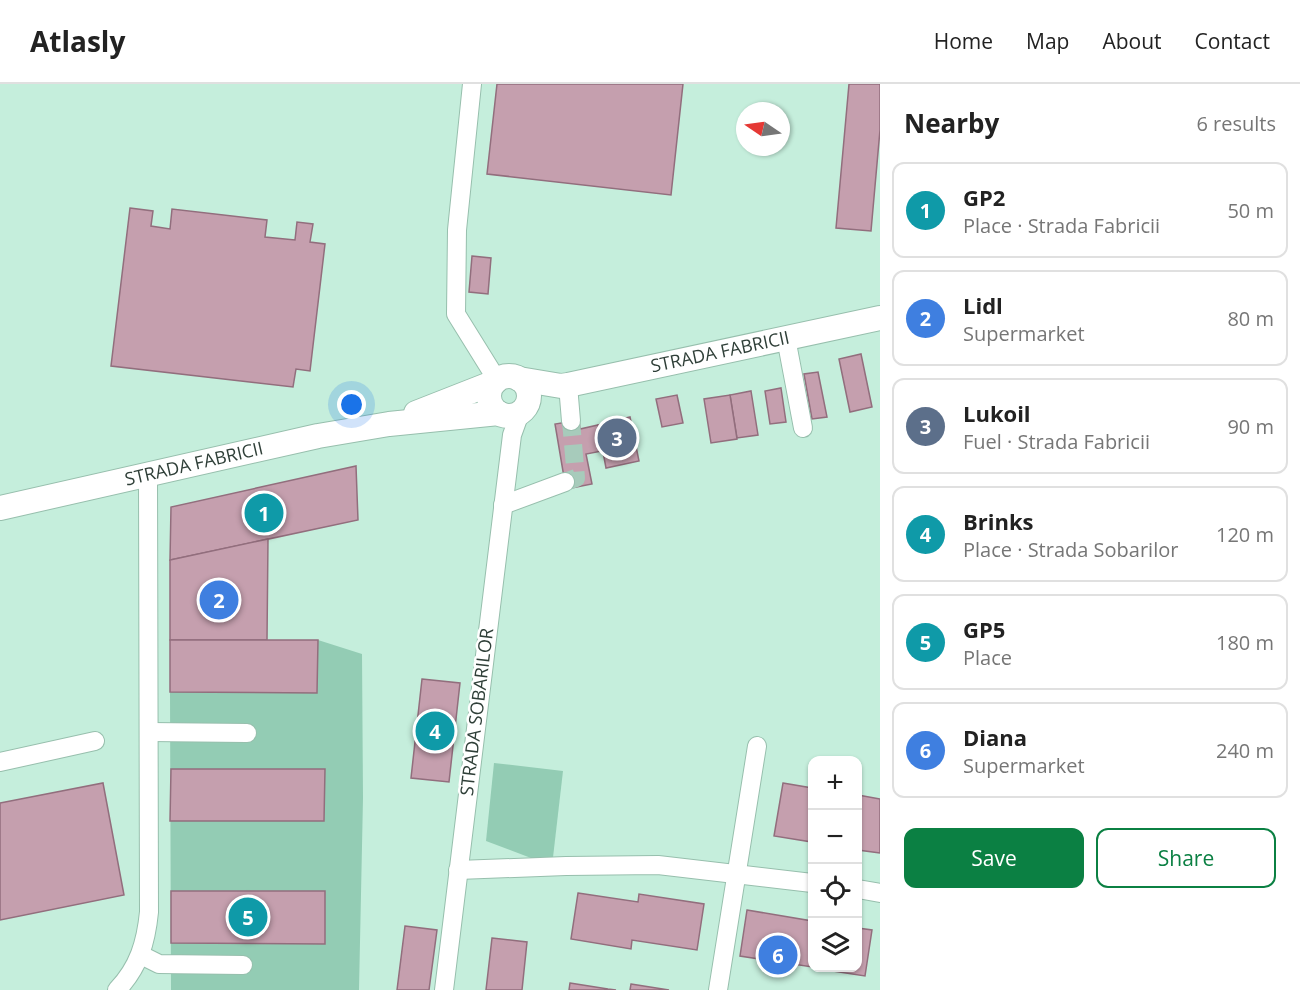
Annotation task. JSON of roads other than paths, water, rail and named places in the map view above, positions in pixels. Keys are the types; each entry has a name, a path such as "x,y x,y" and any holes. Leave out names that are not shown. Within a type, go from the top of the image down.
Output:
{"main road":[{"name":"STRADA FABRICII","path":"389,424 504,380 564,386 880,318"},
{"path":"504,380 524,383 529,395 513,417 490,403 489,396 504,380"},
{"name":"STRADA FABRICII","path":"0,508 318,436 389,424 513,417 564,386"}],"street":[{"path":"472,84 457,230 456,314 504,380"},
{"path":"786,338 803,428"},
{"path":"564,386 571,421"},
{"name":"STRADA SOBARILOR","path":"444,990 513,417"},
{"path":"117,990 135,967 141,955 149,912 148,475"},
{"path":"503,505 565,482"},
{"path":"149,732 247,733"},
{"path":"0,762 95,741"},
{"path":"718,990 757,746"},
{"path":"458,870 658,865 808,882"},
{"path":"862,890 880,893"},
{"path":"141,955 159,963 243,965"}],"tunnel":[{"path":"565,482 576,478 571,421"}],"place":[{"name":"Lukoil","path":"617,438"},
{"name":"GP2","path":"264,513"},
{"name":"Lidl","path":"219,600"},
{"name":"Brinks","path":"435,731"},
{"name":"GP5","path":"248,917"},
{"name":"Diana","path":"778,955"}]}
